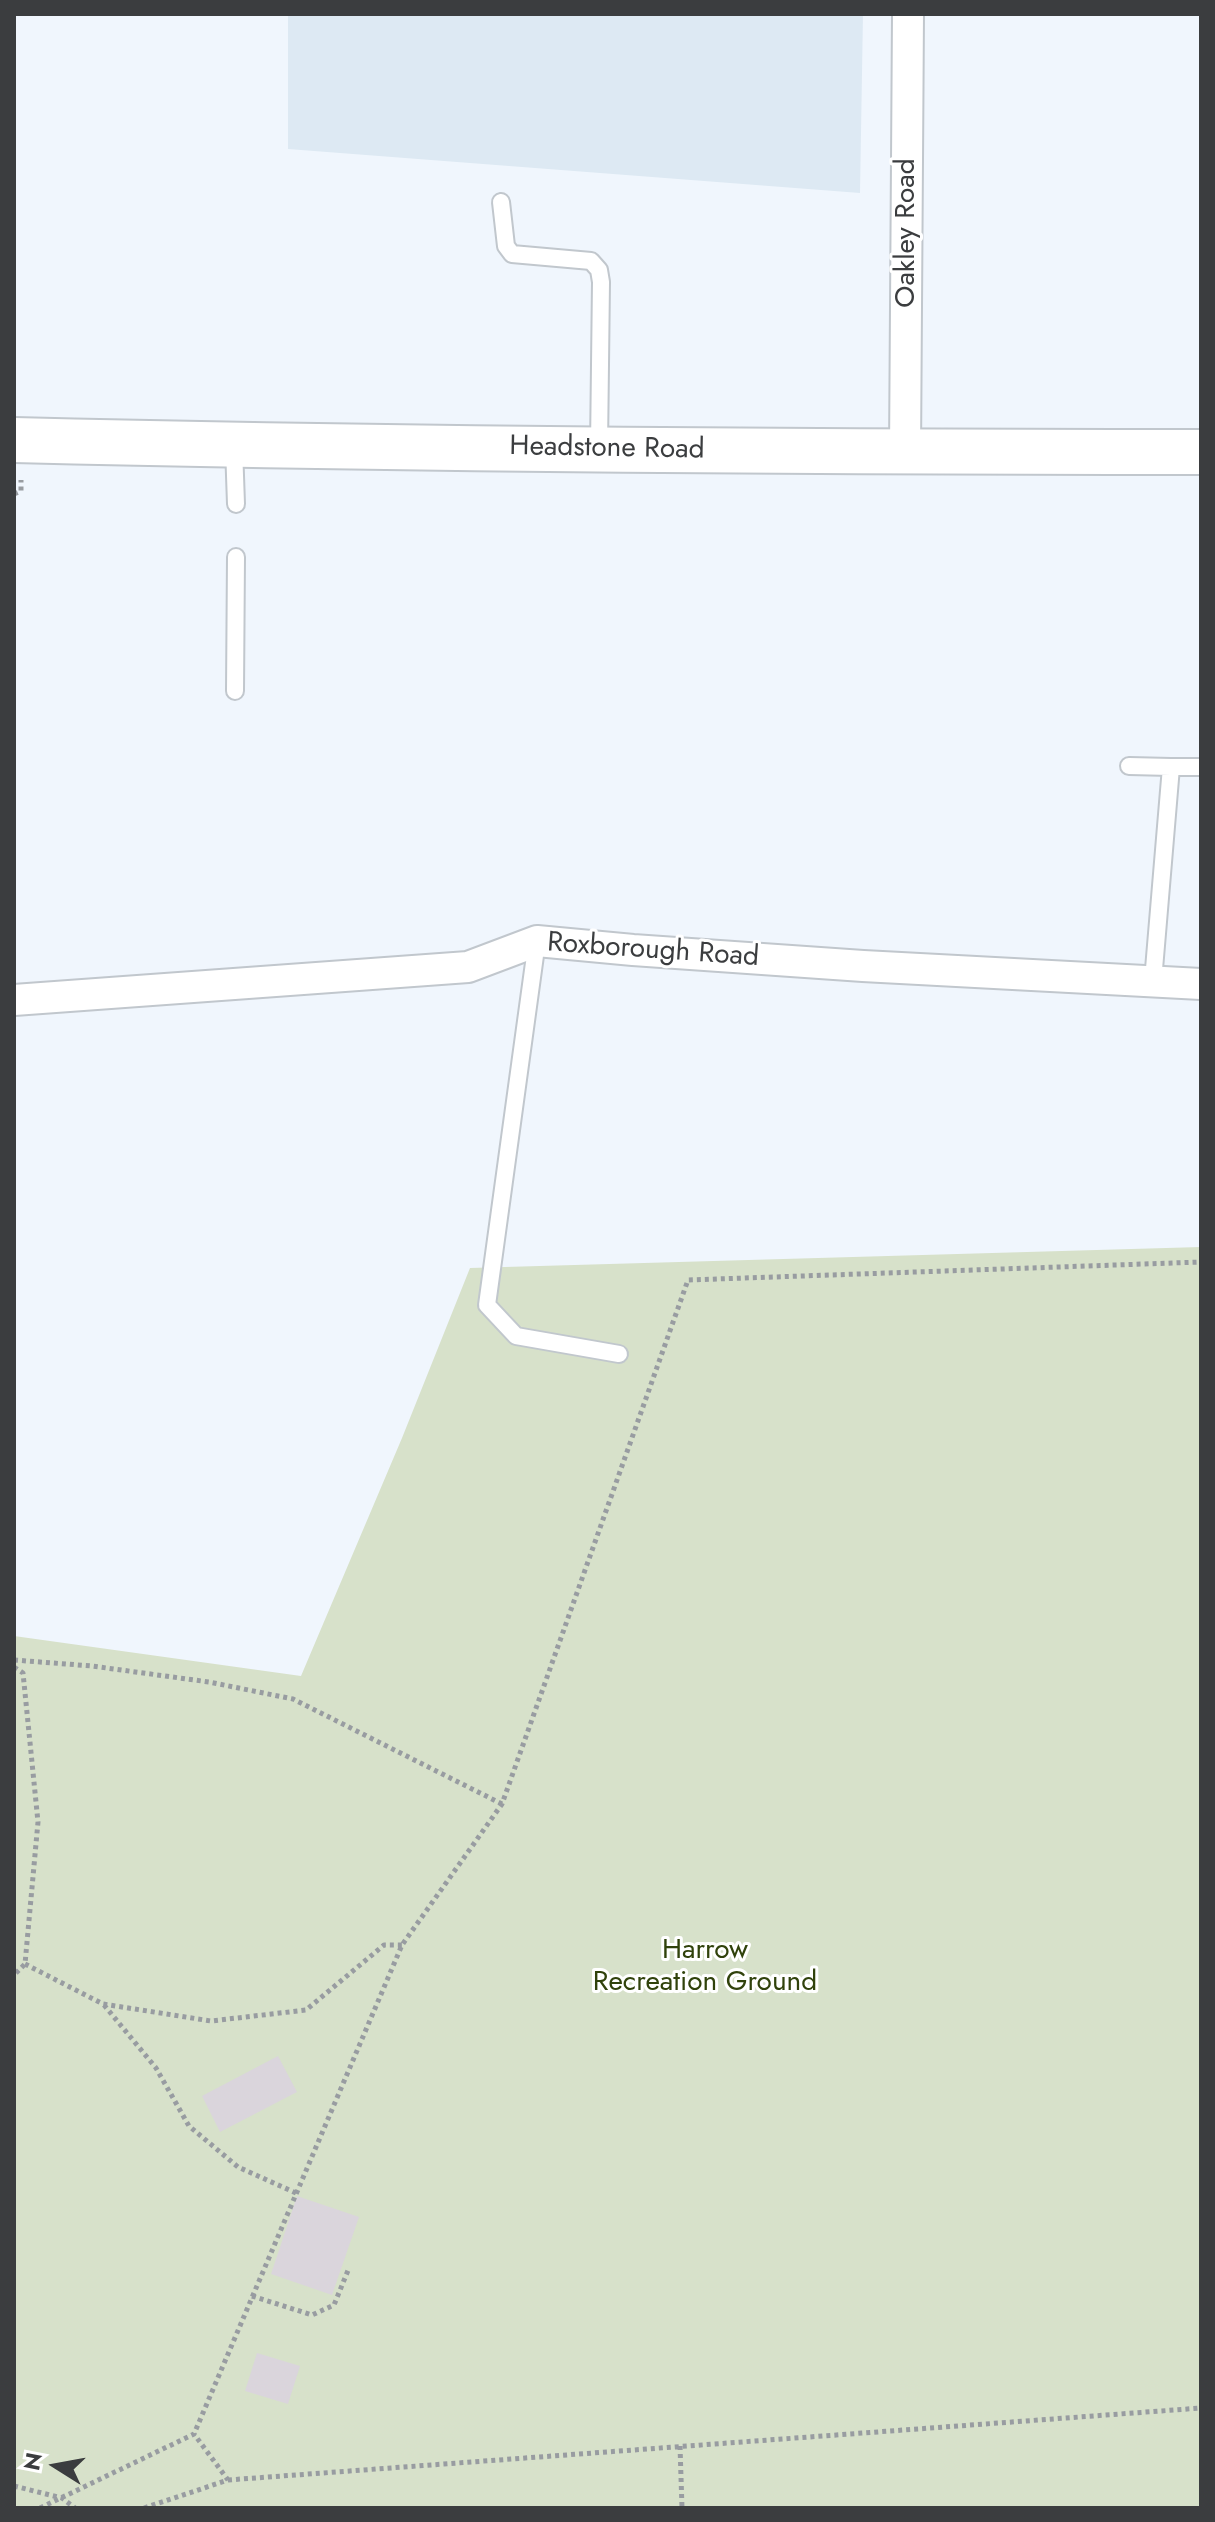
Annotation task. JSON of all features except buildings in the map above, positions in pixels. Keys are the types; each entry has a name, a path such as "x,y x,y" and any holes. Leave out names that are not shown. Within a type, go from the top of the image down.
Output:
{"street":[{"name":"Oakley Road","path":"905,452 908,14"},
{"name":"Headstone Road","path":"14,440 599,449 1201,452"},
{"name":"Roxborough Road","path":"14,1000 468,967 537,941 848,965 1201,984"}],"lane":[{"path":"501,202 506,246 512,254 591,261 599,270 599,449"},
{"path":"234,445 236,504"},
{"path":"235,691 236,557"},
{"path":"1129,766 1201,767"},
{"path":"1153,981 1171,767"},
{"path":"537,941 487,1305 516,1336 619,1354"}],"path":[{"path":"40,2508 194,2434 402,1945 502,1804 688,1280 1201,1262"},
{"path":"14,1660 92,1666 209,1682 293,1699 502,1804"},
{"path":"14,1667 23,1673 38,1822 25,1964 14,1975"},
{"path":"25,1964 103,2004 211,2021 306,2010 384,1945 402,1945"},
{"path":"103,2004 156,2068 189,2126 238,2167 296,2193"},
{"path":"252,2296 312,2315 334,2305 349,2268"},
{"path":"144,2508 228,2480 1201,2408"},
{"path":"194,2434 228,2480"},
{"path":"680,2446 682,2508"},
{"path":"14,2486 62,2498 75,2508"}],"shaded area":[{"path":"288,14 863,14 860,193 288,149"}],"green space":[{"name":"Harrow Recreation Ground","path":"1201,1247 1201,2508 14,2508 14,1636 301,1676 470,1268"}]}
